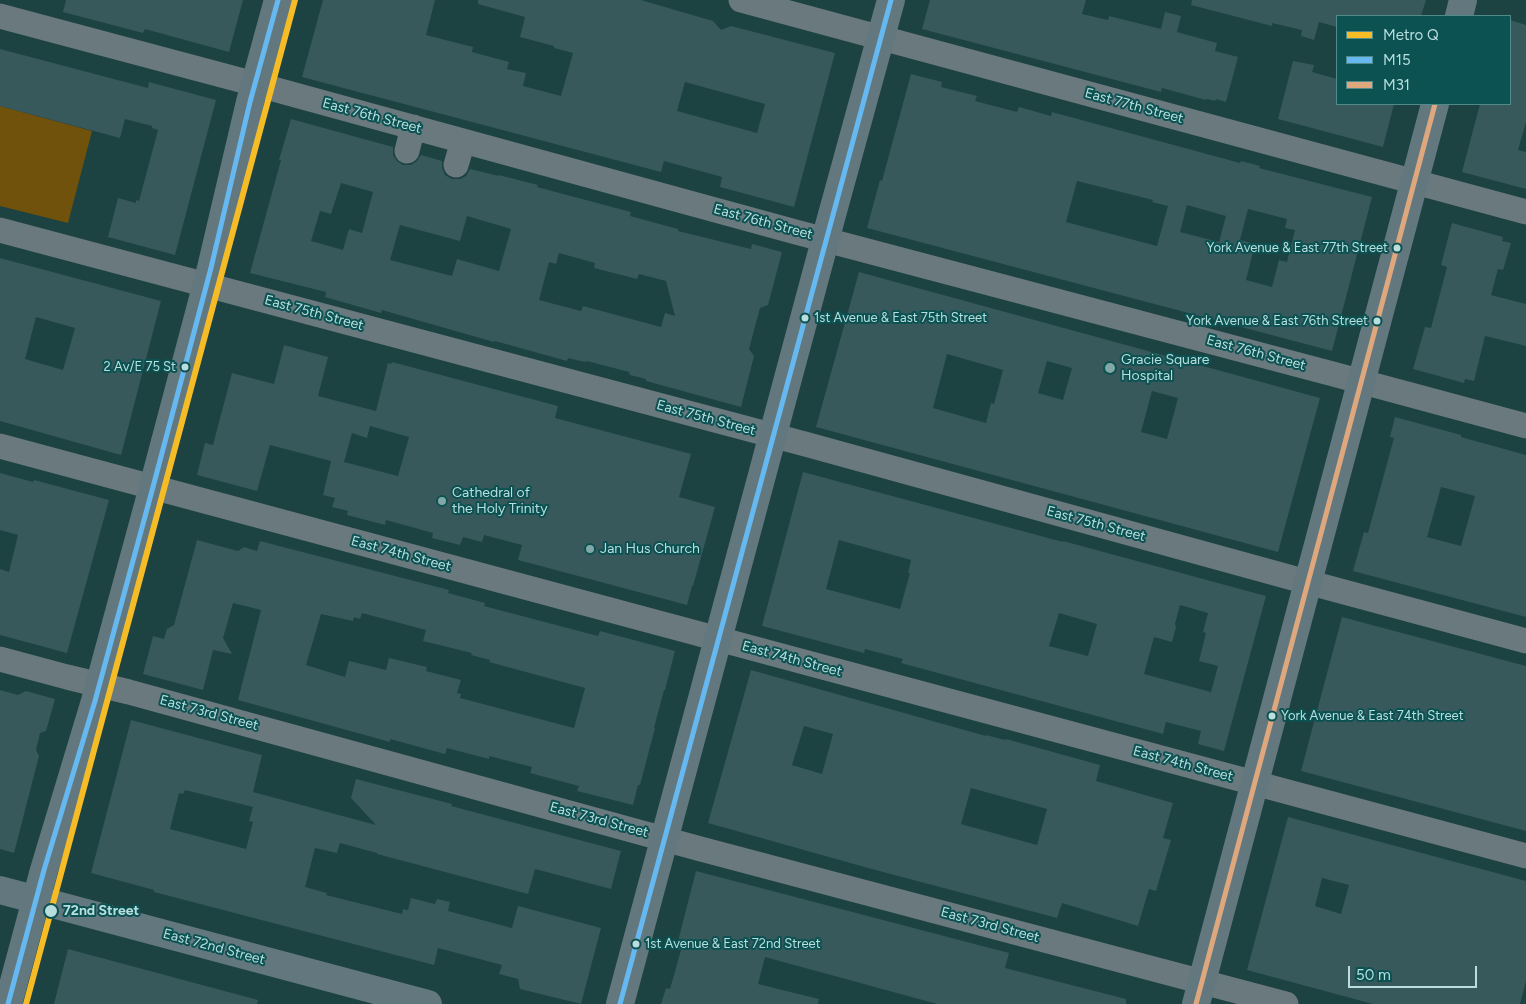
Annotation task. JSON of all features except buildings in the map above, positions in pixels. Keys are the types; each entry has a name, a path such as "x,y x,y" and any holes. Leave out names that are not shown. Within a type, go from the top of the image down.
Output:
{"main road":[{"path":"8,1004 153,487 207,285 255,84 278,0"},
{"path":"620,1004 772,435 891,0"},
{"path":"1459,15 1463,0"},
{"path":"1199,993 1435,105"},
{"name":"East 72nd Street","path":"0,890 428,1004"}],"street":[{"name":"East 77th Street","path":"741,0 1526,212"},
{"name":"East 76th Street","path":"0,16 1526,426"},
{"path":"407,151 413,127"},
{"path":"456,165 463,141"},
{"name":"East 75th Street","path":"0,230 772,435 1526,641"},
{"name":"East 74th Street","path":"0,446 1526,856"},
{"name":"East 73rd Street","path":"0,659 99,684 664,838 1199,993 1286,1004"}],"shaded area":[{"path":"0,106 92,131 68,223 0,206"}],"metro line":[{"name":"Q","path":"26,1004 295,0"}],"transit line":[{"name":"M15","path":"8,1004 44,870 95,701 153,487 211,268 250,102 278,0"},
{"name":"M15","path":"620,1004 891,0"},
{"name":"M31","path":"1196,1004 1435,105"}],"place":[{"name":"York Avenue & East 77th Street","path":"1397,248"},
{"name":"1st Avenue & East 75th Street","path":"805,318"},
{"name":"York Avenue & East 76th Street","path":"1377,321"},
{"name":"2 Av/E 75 St","path":"185,367"},
{"name":"Gracie Square Hospital","path":"1110,368"},
{"name":"Cathedral of the Holy Trinity","path":"442,501"},
{"name":"Jan Hus Church","path":"590,549"},
{"name":"York Avenue & East 74th Street","path":"1272,716"},
{"name":"72nd Street","path":"51,911"},
{"name":"1st Avenue & East 72nd Street","path":"636,944"}]}
